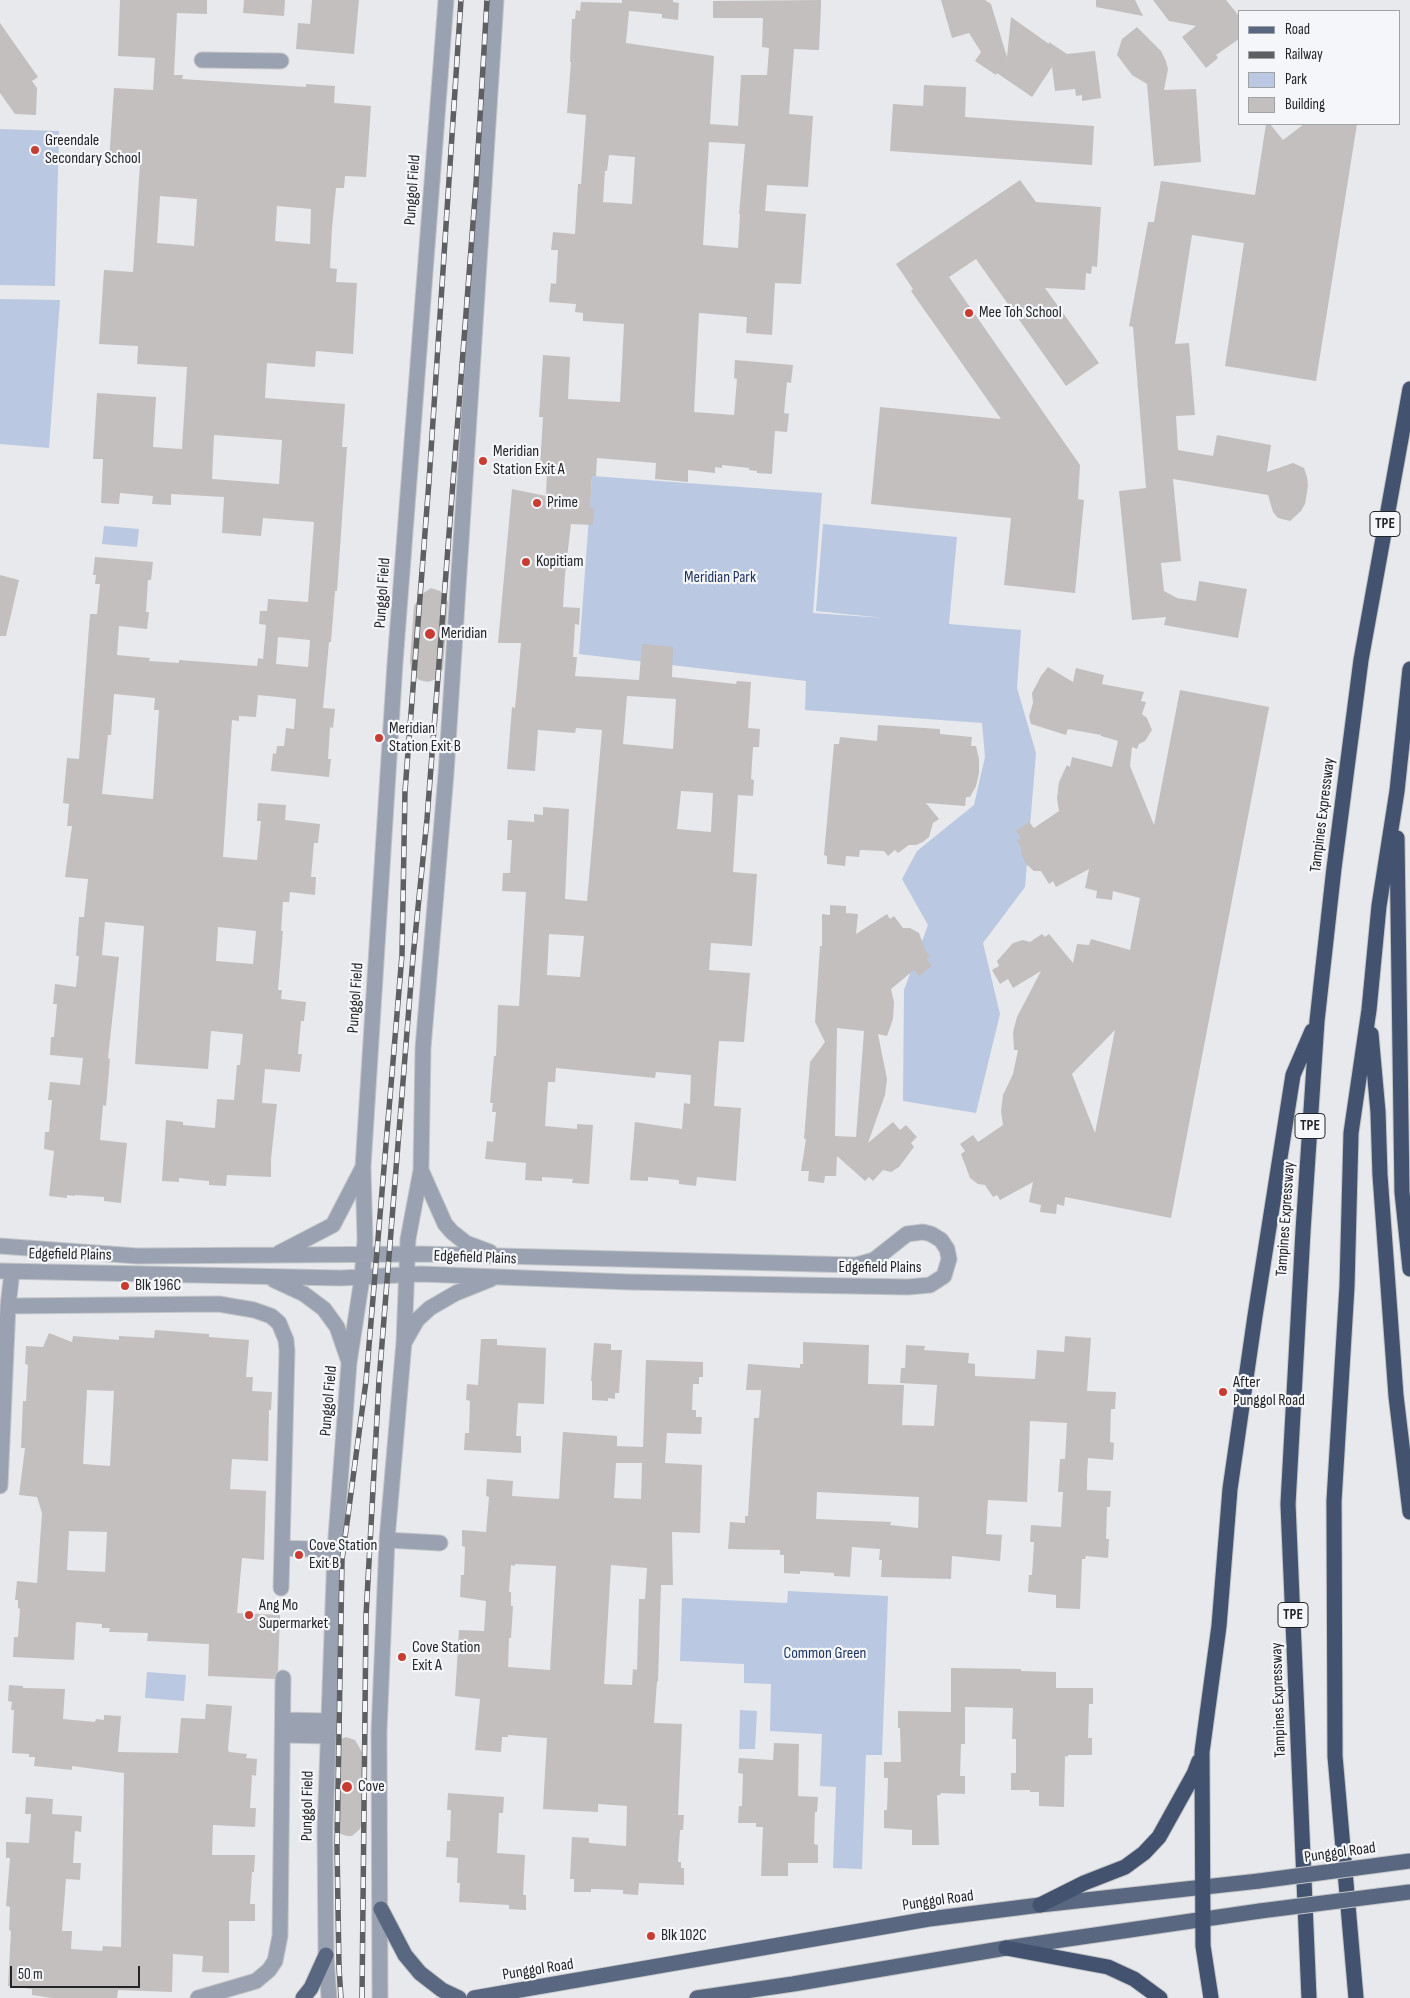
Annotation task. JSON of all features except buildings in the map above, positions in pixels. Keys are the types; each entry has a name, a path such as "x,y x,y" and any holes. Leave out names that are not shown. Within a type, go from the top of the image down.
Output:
{"highway":[{"name":"Tampines Expressway","path":"1310,1998 1288,1504 1302,1231 1317,1021 1334,868 1361,660 1410,389"},
{"path":"1356,1998 1335,1756 1334,1501 1347,1286 1351,1133 1369,1010 1379,906 1397,791 1410,669"},
{"path":"1397,791 1402,1192 1410,1269"},
{"path":"1369,1010 1378,1112 1380,1175 1396,1396 1410,1512"},
{"path":"1211,1998 1203,1946 1202,1752 1219,1626 1230,1489 1293,1074 1317,1021"},
{"path":"1040,1905 1084,1883 1125,1867 1144,1853 1163,1829 1194,1774 1202,1752"},
{"path":"1006,1948 1108,1967 1134,1979 1160,1998"}],"main road":[{"name":"Punggol Road","path":"474,1998 929,1919 1202,1888 1410,1861"},
{"path":"697,1998 794,1984 1006,1948 1410,1892"},
{"path":"381,1909 405,1955 420,1973 442,1990 459,1998"},
{"path":"303,1998 311,1988 326,1955"}],"street":[{"name":"Punggol Field","path":"329,1998 326,1955 325,1829 335,1550 349,1363 362,1278 364,1240 363,1167 396,663 446,0"},
{"path":"380,1998 379,1732 383,1674 387,1540 404,1342 408,1240 420,1170 423,1048 450,720 496,0"},
{"path":"202,60 281,61"},
{"path":"276,1254 333,1225 363,1167"},
{"path":"420,1170 446,1224 452,1232 466,1243 500,1256"},
{"name":"Edgefield Plains","path":"0,1246 137,1256 276,1254 500,1256 856,1265 874,1260 907,1234 923,1232 941,1240 947,1249 949,1259 944,1276 930,1285 908,1287 629,1282 407,1275 362,1278 6,1271"},
{"path":"0,1486 8,1306 6,1271"},
{"path":"268,1277 304,1294 324,1309 337,1327 349,1363"},
{"path":"404,1342 417,1320 430,1308 456,1293 496,1277"},
{"path":"8,1306 219,1304 254,1310 271,1316 279,1324 286,1340 281,1588"},
{"path":"387,1540 440,1543"},
{"path":"282,1548 335,1550"},
{"path":"198,1998 256,1981 269,1970 275,1961 280,1936 283,1678"},
{"path":"283,1728 329,1721"},
{"path":"283,1728 328,1736"}],"green space":[{"path":"0,129 59,131 55,286 0,285"},
{"path":"0,299 60,300 49,448 0,444"},
{"name":"Meridian Park","path":"592,476 822,493 813,613 884,618 816,611 823,524 957,537 949,624 1021,630 1017,688 1036,753 1025,887 983,943 1000,1014 976,1113 903,1101 904,990 928,925 902,879 917,851 974,805 985,757 982,723 805,710 806,681 579,654"},
{"path":"104,526 139,529 137,547 102,544"},
{"name":"Common Green","path":"788,1591 888,1596 882,1755 866,1755 862,1869 833,1868 836,1787 820,1786 822,1734 770,1731 771,1684 744,1683 744,1664 680,1661 682,1598 787,1603"},
{"path":"147,1672 186,1675 184,1701 145,1698"},
{"path":"740,1710 757,1711 755,1749 739,1749"}],"railway":[{"path":"341,1998 337,1846 342,1560 366,1381 402,955 405,791 429,481 461,0"},
{"path":"362,1998 366,1616 379,1381 413,957 427,819 476,184 487,0"}],"place":[{"name":"Greendale Secondary School","path":"35,150"},
{"name":"Mee Toh School","path":"969,313"},
{"name":"Meridian Station Exit A","path":"483,461"},
{"name":"Prime","path":"537,503"},
{"name":"Kopitiam","path":"526,562"},
{"name":"Meridian","path":"430,634"},
{"name":"Meridian Station Exit B","path":"379,738"},
{"name":"Blk 196C","path":"125,1286"},
{"name":"After Punggol Road","path":"1223,1392"},
{"name":"Cove Station Exit B","path":"299,1555"},
{"name":"Ang Mo Supermarket","path":"249,1615"},
{"name":"Cove Station Exit A","path":"402,1657"},
{"name":"Cove","path":"347,1787"},
{"name":"Blk 102C","path":"651,1936"}]}
